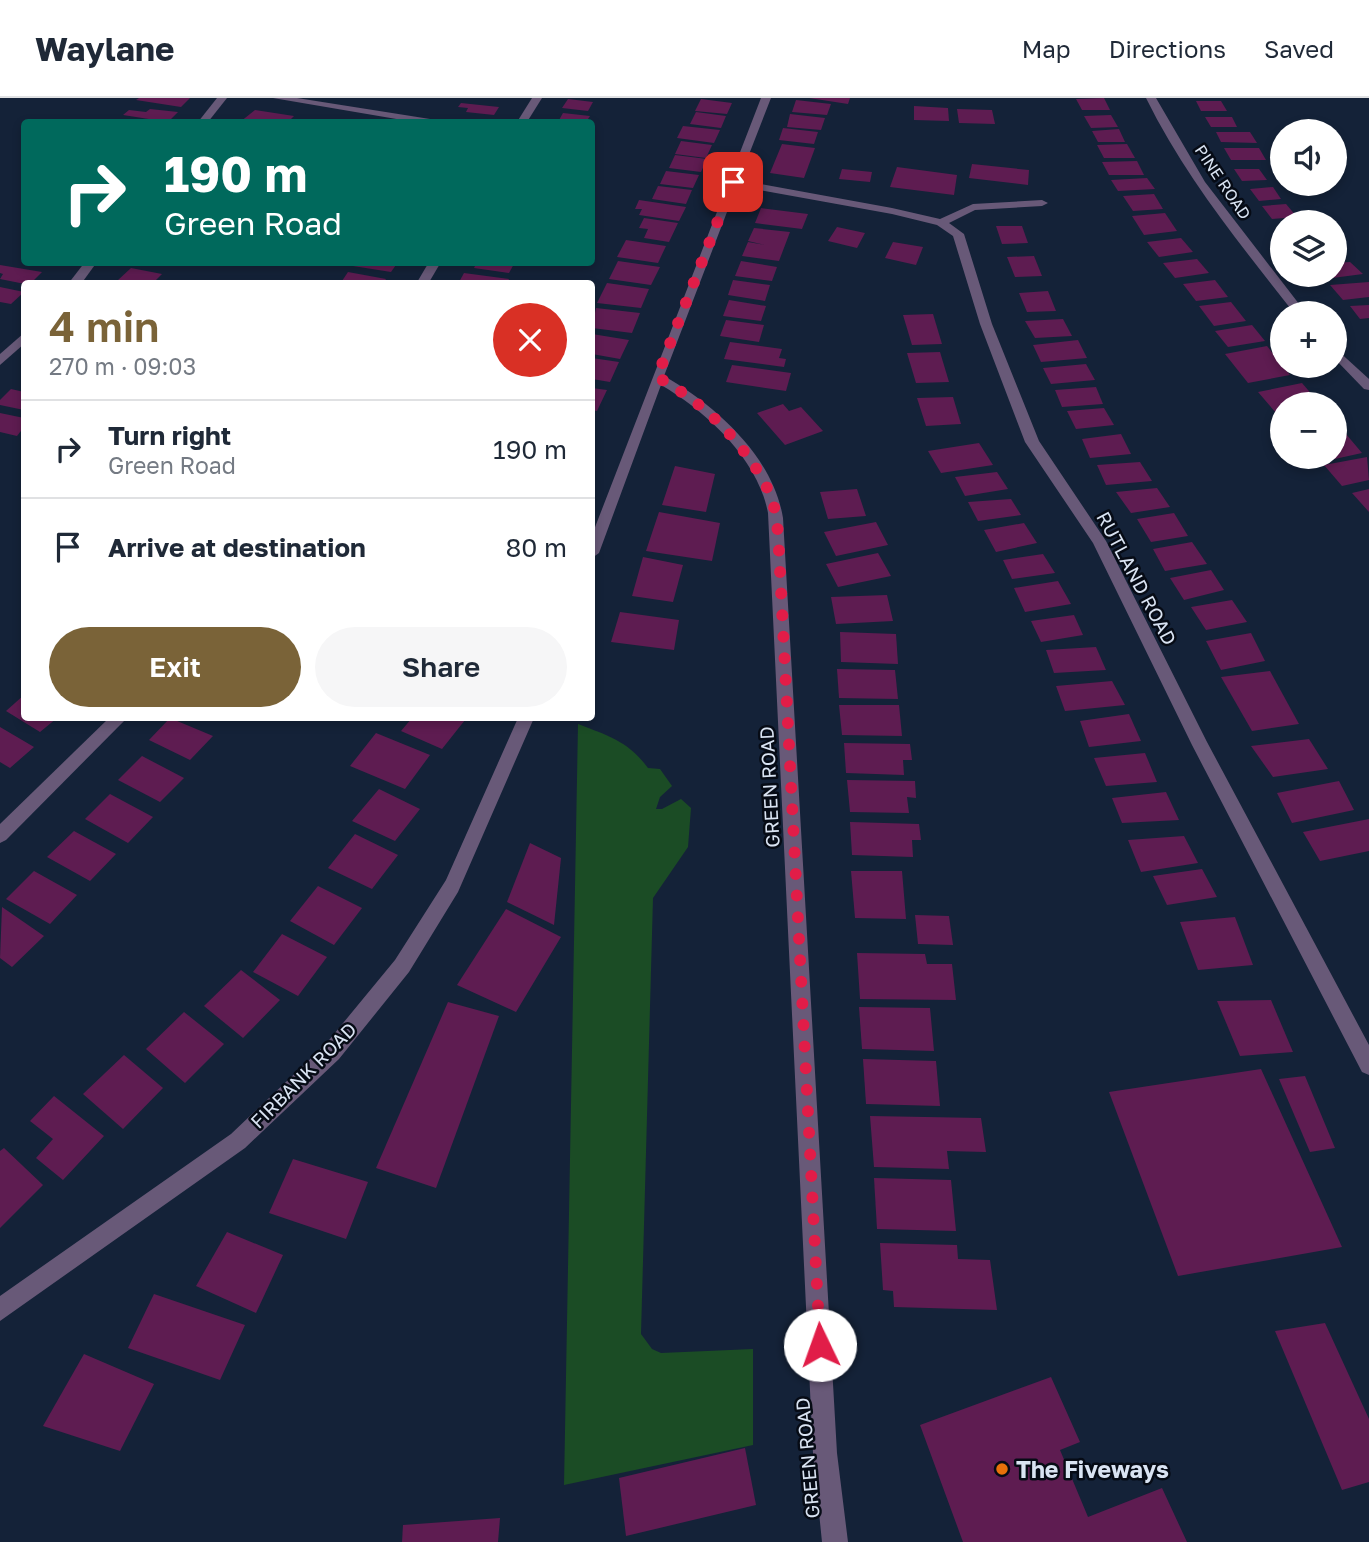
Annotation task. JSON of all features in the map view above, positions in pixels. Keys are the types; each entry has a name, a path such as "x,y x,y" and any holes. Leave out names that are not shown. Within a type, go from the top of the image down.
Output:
{"street":[{"path":"205,119 222,98"},
{"path":"278,98 411,119"},
{"path":"524,119 537,98"},
{"path":"595,545 766,98"},
{"name":"PINE ROAD","path":"1151,98 1161,119 1221,212 1291,301"},
{"path":"733,182 941,223 973,207 1042,203"},
{"name":"RUTLAND ROAD","path":"941,223 958,234 986,324 1032,442 1100,541 1200,745 1369,1065"},
{"path":"77,280 88,266"},
{"path":"0,361 21,340"},
{"path":"1347,364 1369,386"},
{"name":"GREEN ROAD","path":"657,377 685,391 722,426 756,468 772,497 778,532 825,1453 835,1542"},
{"path":"0,835 116,721"},
{"name":"FIRBANK ROAD","path":"0,1310 238,1141 332,1052 402,966 452,886 525,721"}],"green space":[{"path":"578,724 625,745 648,768 660,769 672,786 660,797 656,809 662,809 681,799 691,808 688,847 653,898 641,1334 652,1349 661,1353 753,1349 753,1445 564,1485"}],"building":[{"path":"190,98 181,107 136,100"},
{"path":"809,98 850,98 848,104"},
{"path":"1104,98 1110,110 1082,110 1076,99"},
{"path":"568,99 593,102 588,111 562,108"},
{"path":"701,99 732,103 727,114 695,111"},
{"path":"796,100 831,104 827,115 792,112"},
{"path":"1196,101 1221,101 1227,111 1201,111"},
{"path":"461,103 499,107 494,115 466,112 468,108 458,107"},
{"path":"914,106 948,108 949,121 914,120"},
{"path":"150,109 178,112 171,119 123,115 129,110 146,112"},
{"path":"957,109 992,110 995,124 959,123"},
{"path":"255,110 294,116 291,119 244,119"},
{"path":"696,112 726,116 721,128 690,124"},
{"path":"563,113 590,116 588,119 560,119"},
{"path":"790,114 825,118 821,130 787,127"},
{"path":"1111,115 1118,127 1091,128 1084,116"},
{"path":"1205,117 1232,117 1237,127 1211,127"},
{"path":"683,126 720,130 714,143 677,138"},
{"path":"783,128 818,132 814,144 779,140"},
{"path":"1119,129 1125,142 1098,142 1092,131"},
{"path":"1216,132 1250,132 1257,143 1221,142"},
{"path":"681,141 712,145 706,158 675,154"},
{"path":"782,144 815,148 804,178 770,173"},
{"path":"1127,144 1135,158 1104,158 1097,145"},
{"path":"1224,148 1259,148 1266,160 1231,160"},
{"path":"675,155 707,159 701,172 669,168"},
{"path":"1137,161 1144,175 1109,175 1102,162"},
{"path":"972,164 1029,170 1028,185 969,178"},
{"path":"897,167 957,175 954,195 890,187"},
{"path":"842,169 872,172 870,182 839,179"},
{"path":"1234,169 1259,169 1267,180 1242,181"},
{"path":"666,171 699,175 693,188 660,184"},
{"path":"1147,178 1155,189 1118,191 1111,180"},
{"path":"658,186 692,190 686,204 652,199"},
{"path":"1270,187 1270,196 1279,196 1281,199 1259,201 1250,189"},
{"path":"1154,194 1163,209 1133,211 1123,196"},
{"path":"639,200 686,207 679,221 639,215 642,209 635,209"},
{"path":"1286,204 1291,210 1270,210 1270,216 1262,206"},
{"path":"761,208 808,214 802,229 755,223"},
{"path":"1165,213 1177,231 1144,235 1132,216"},
{"path":"644,218 678,223 669,242 644,238 648,229 639,228"},
{"path":"996,226 1022,226 1028,243 1002,244"},
{"path":"837,227 865,233 857,248 828,241"},
{"path":"754,228 790,232 779,261 742,256 748,242 765,245 748,241"},
{"path":"1181,238 1193,252 1159,257 1147,242"},
{"path":"626,240 666,246 658,263 617,257"},
{"path":"893,242 923,247 916,265 885,258"},
{"path":"1034,256 1042,276 1015,277 1007,257"},
{"path":"1197,259 1209,273 1175,278 1163,263"},
{"path":"618,261 660,267 651,285 609,279"},
{"path":"741,261 777,267 772,281 735,276"},
{"path":"1347,262 1350,262 1363,274 1347,276"},
{"path":"0,265 42,272 34,280 21,280 21,283 0,279 3,274 0,273"},
{"path":"353,266 395,266 391,272"},
{"path":"475,266 513,266 509,273 474,268"},
{"path":"131,268 162,274 156,280 118,280"},
{"path":"348,272 386,279 385,280 343,280"},
{"path":"464,273 509,279 509,280 460,280"},
{"path":"733,280 770,285 765,301 728,295"},
{"path":"1215,280 1228,297 1196,301 1183,284"},
{"path":"1369,282 1369,297 1343,300 1332,287 1347,287 1347,284"},
{"path":"607,283 649,289 641,308 597,303"},
{"path":"0,287 21,291 21,295 11,304 0,302"},
{"path":"1048,291 1056,311 1027,312 1019,293"},
{"path":"729,300 766,306 761,321 723,316"},
{"path":"1231,302 1246,321 1214,326 1199,306"},
{"path":"1369,305 1369,318 1360,319 1350,306"},
{"path":"596,308 640,313 632,333 595,328"},
{"path":"933,314 942,344 912,345 903,315"},
{"path":"1063,319 1072,336 1035,338 1025,321"},
{"path":"726,320 764,325 759,342 720,336"},
{"path":"1252,325 1265,341 1228,347 1215,331"},
{"path":"595,334 629,340 620,359 595,355"},
{"path":"1078,340 1087,358 1041,362 1033,345"},
{"path":"730,342 782,349 779,358 786,359 784,367 724,359"},
{"path":"1267,346 1270,350 1270,378 1274,378 1248,383 1225,354"},
{"path":"940,352 949,382 916,383 907,353"},
{"path":"595,358 619,362 610,382 595,380"},
{"path":"1086,364 1095,380 1051,384 1043,368"},
{"path":"732,365 791,373 786,391 726,382"},
{"path":"1302,383 1310,392 1270,392 1270,406 1258,392"},
{"path":"1096,387 1103,404 1062,407 1055,390"},
{"path":"595,388 607,390 597,411"},
{"path":"11,389 21,391 21,409 0,405 0,400"},
{"path":"953,397 961,424 926,426 917,398"},
{"path":"783,404 789,411 801,407 823,431 785,445 757,413"},
{"path":"1104,408 1114,425 1076,429 1067,411"},
{"path":"0,413 21,417 21,431 17,436 0,432"},
{"path":"1121,434 1131,454 1090,458 1082,439"},
{"path":"1347,435 1362,453 1347,456"},
{"path":"979,443 993,465 941,473 928,451"},
{"path":"1367,457 1369,480 1342,486 1327,469 1347,469 1347,461"},
{"path":"1140,462 1152,481 1106,485 1097,465"},
{"path":"675,466 715,474 706,512 662,505"},
{"path":"997,472 1008,489 965,496 955,477"},
{"path":"1157,488 1170,507 1131,513 1116,492"},
{"path":"857,489 866,516 828,519 820,492"},
{"path":"1369,489 1369,512 1352,493"},
{"path":"1011,499 1021,515 978,521 968,502"},
{"path":"659,512 720,523 712,561 646,551"},
{"path":"1174,513 1188,536 1151,542 1137,519"},
{"path":"876,522 888,545 836,556 824,532"},
{"path":"1024,523 1037,543 996,552 984,530"},
{"path":"1192,542 1207,564 1165,571 1153,549"},
{"path":"878,553 891,576 838,587 826,564"},
{"path":"1043,554 1055,573 1012,579 1003,560"},
{"path":"643,557 683,565 673,602 632,596"},
{"path":"1211,570 1224,590 1184,600 1170,578"},
{"path":"1058,581 1071,604 1025,612 1014,588"},
{"path":"887,595 893,621 836,624 831,597"},
{"path":"1232,600 1247,622 1206,630 1191,607"},
{"path":"620,612 679,620 674,650 611,642"},
{"path":"1074,615 1083,635 1041,642 1031,621"},
{"path":"840,632 896,634 898,664 841,662"},
{"path":"1251,633 1265,661 1221,670 1206,641"},
{"path":"1096,647 1106,670 1054,673 1046,650"},
{"path":"837,669 895,670 898,699 839,698"},
{"path":"1270,671 1299,724 1252,731 1221,677"},
{"path":"1112,681 1125,705 1065,711 1056,686"},
{"path":"21,698 21,720 6,711"},
{"path":"839,705 899,705 902,736 842,735"},
{"path":"1129,714 1141,741 1089,747 1080,721"},
{"path":"22,721 53,721 40,732"},
{"path":"167,721 177,721 213,736 190,760 149,740"},
{"path":"409,721 464,721 442,749 401,731"},
{"path":"0,727 34,747 10,768 0,762"},
{"path":"376,733 430,755 405,789 350,766"},
{"path":"1309,739 1328,769 1273,777 1251,746"},
{"path":"844,743 910,744 912,760 903,760 904,775 846,773"},
{"path":"1145,753 1157,782 1106,786 1094,758"},
{"path":"142,756 184,778 160,802 118,780"},
{"path":"847,780 915,781 916,798 907,797 909,813 850,812"},
{"path":"1339,781 1354,810 1292,823 1277,793"},
{"path":"379,789 420,809 395,841 352,821"},
{"path":"1166,792 1179,820 1122,823 1112,798"},
{"path":"110,794 153,817 128,843 85,819"},
{"path":"1369,819 1369,851 1320,861 1303,832"},
{"path":"850,822 919,824 921,840 912,840 913,857 852,855"},
{"path":"74,831 116,854 90,881 47,857"},
{"path":"355,834 398,855 372,889 328,868"},
{"path":"1184,836 1198,863 1141,872 1128,840"},
{"path":"530,843 561,858 554,925 507,902"},
{"path":"1202,869 1217,897 1167,905 1153,876"},
{"path":"34,871 77,895 50,924 6,899"},
{"path":"851,871 902,871 906,919 855,918"},
{"path":"318,886 362,908 334,945 290,921"},
{"path":"2,907 44,936 12,967 0,958"},
{"path":"506,909 561,937 516,1012 457,985"},
{"path":"915,915 949,916 953,945 918,944"},
{"path":"1235,917 1253,965 1198,970 1180,922"},
{"path":"282,934 327,957 298,996 253,972"},
{"path":"857,953 925,954 927,964 952,964 956,1000 860,999"},
{"path":"241,970 280,1000 243,1038 204,1006"},
{"path":"1271,1000 1293,1052 1240,1056 1217,1001"},
{"path":"448,1002 499,1016 436,1188 376,1168"},
{"path":"859,1007 930,1008 934,1051 862,1049"},
{"path":"184,1012 224,1044 185,1083 146,1049"},
{"path":"124,1055 163,1088 123,1129 83,1094"},
{"path":"863,1059 936,1061 940,1106 866,1104"},
{"path":"1261,1069 1342,1247 1178,1276 1109,1092"},
{"path":"1305,1076 1335,1148 1310,1152 1279,1079"},
{"path":"54,1096 104,1136 63,1180 36,1158 53,1139 30,1121"},
{"path":"870,1116 981,1118 986,1152 947,1151 949,1169 874,1167"},
{"path":"4,1148 43,1185 0,1228 0,1151"},
{"path":"293,1159 368,1182 346,1239 269,1213"},
{"path":"874,1178 951,1180 956,1231 877,1229"},
{"path":"227,1232 283,1255 256,1313 196,1286"},
{"path":"880,1243 957,1245 958,1259 990,1260 997,1310 894,1307 893,1291 883,1290"},
{"path":"154,1294 245,1325 220,1380 128,1348"},
{"path":"1325,1323 1369,1419 1369,1482 1342,1490 1275,1331"},
{"path":"84,1354 154,1384 120,1451 43,1426"},
{"name":"The Fiveways","path":"1051,1377 1080,1442 1060,1450 1088,1517 1162,1488 1187,1542 963,1542 920,1425"},
{"path":"745,1448 756,1505 626,1536 619,1478"},
{"path":"500,1518 498,1542 402,1542 403,1525"}],"place":[{"name":"The Fiveways","path":"1002,1469"}],"route":[{"path":"733,182 657,377 685,391 722,426 756,468 772,497 778,532 820,1345"}]}
